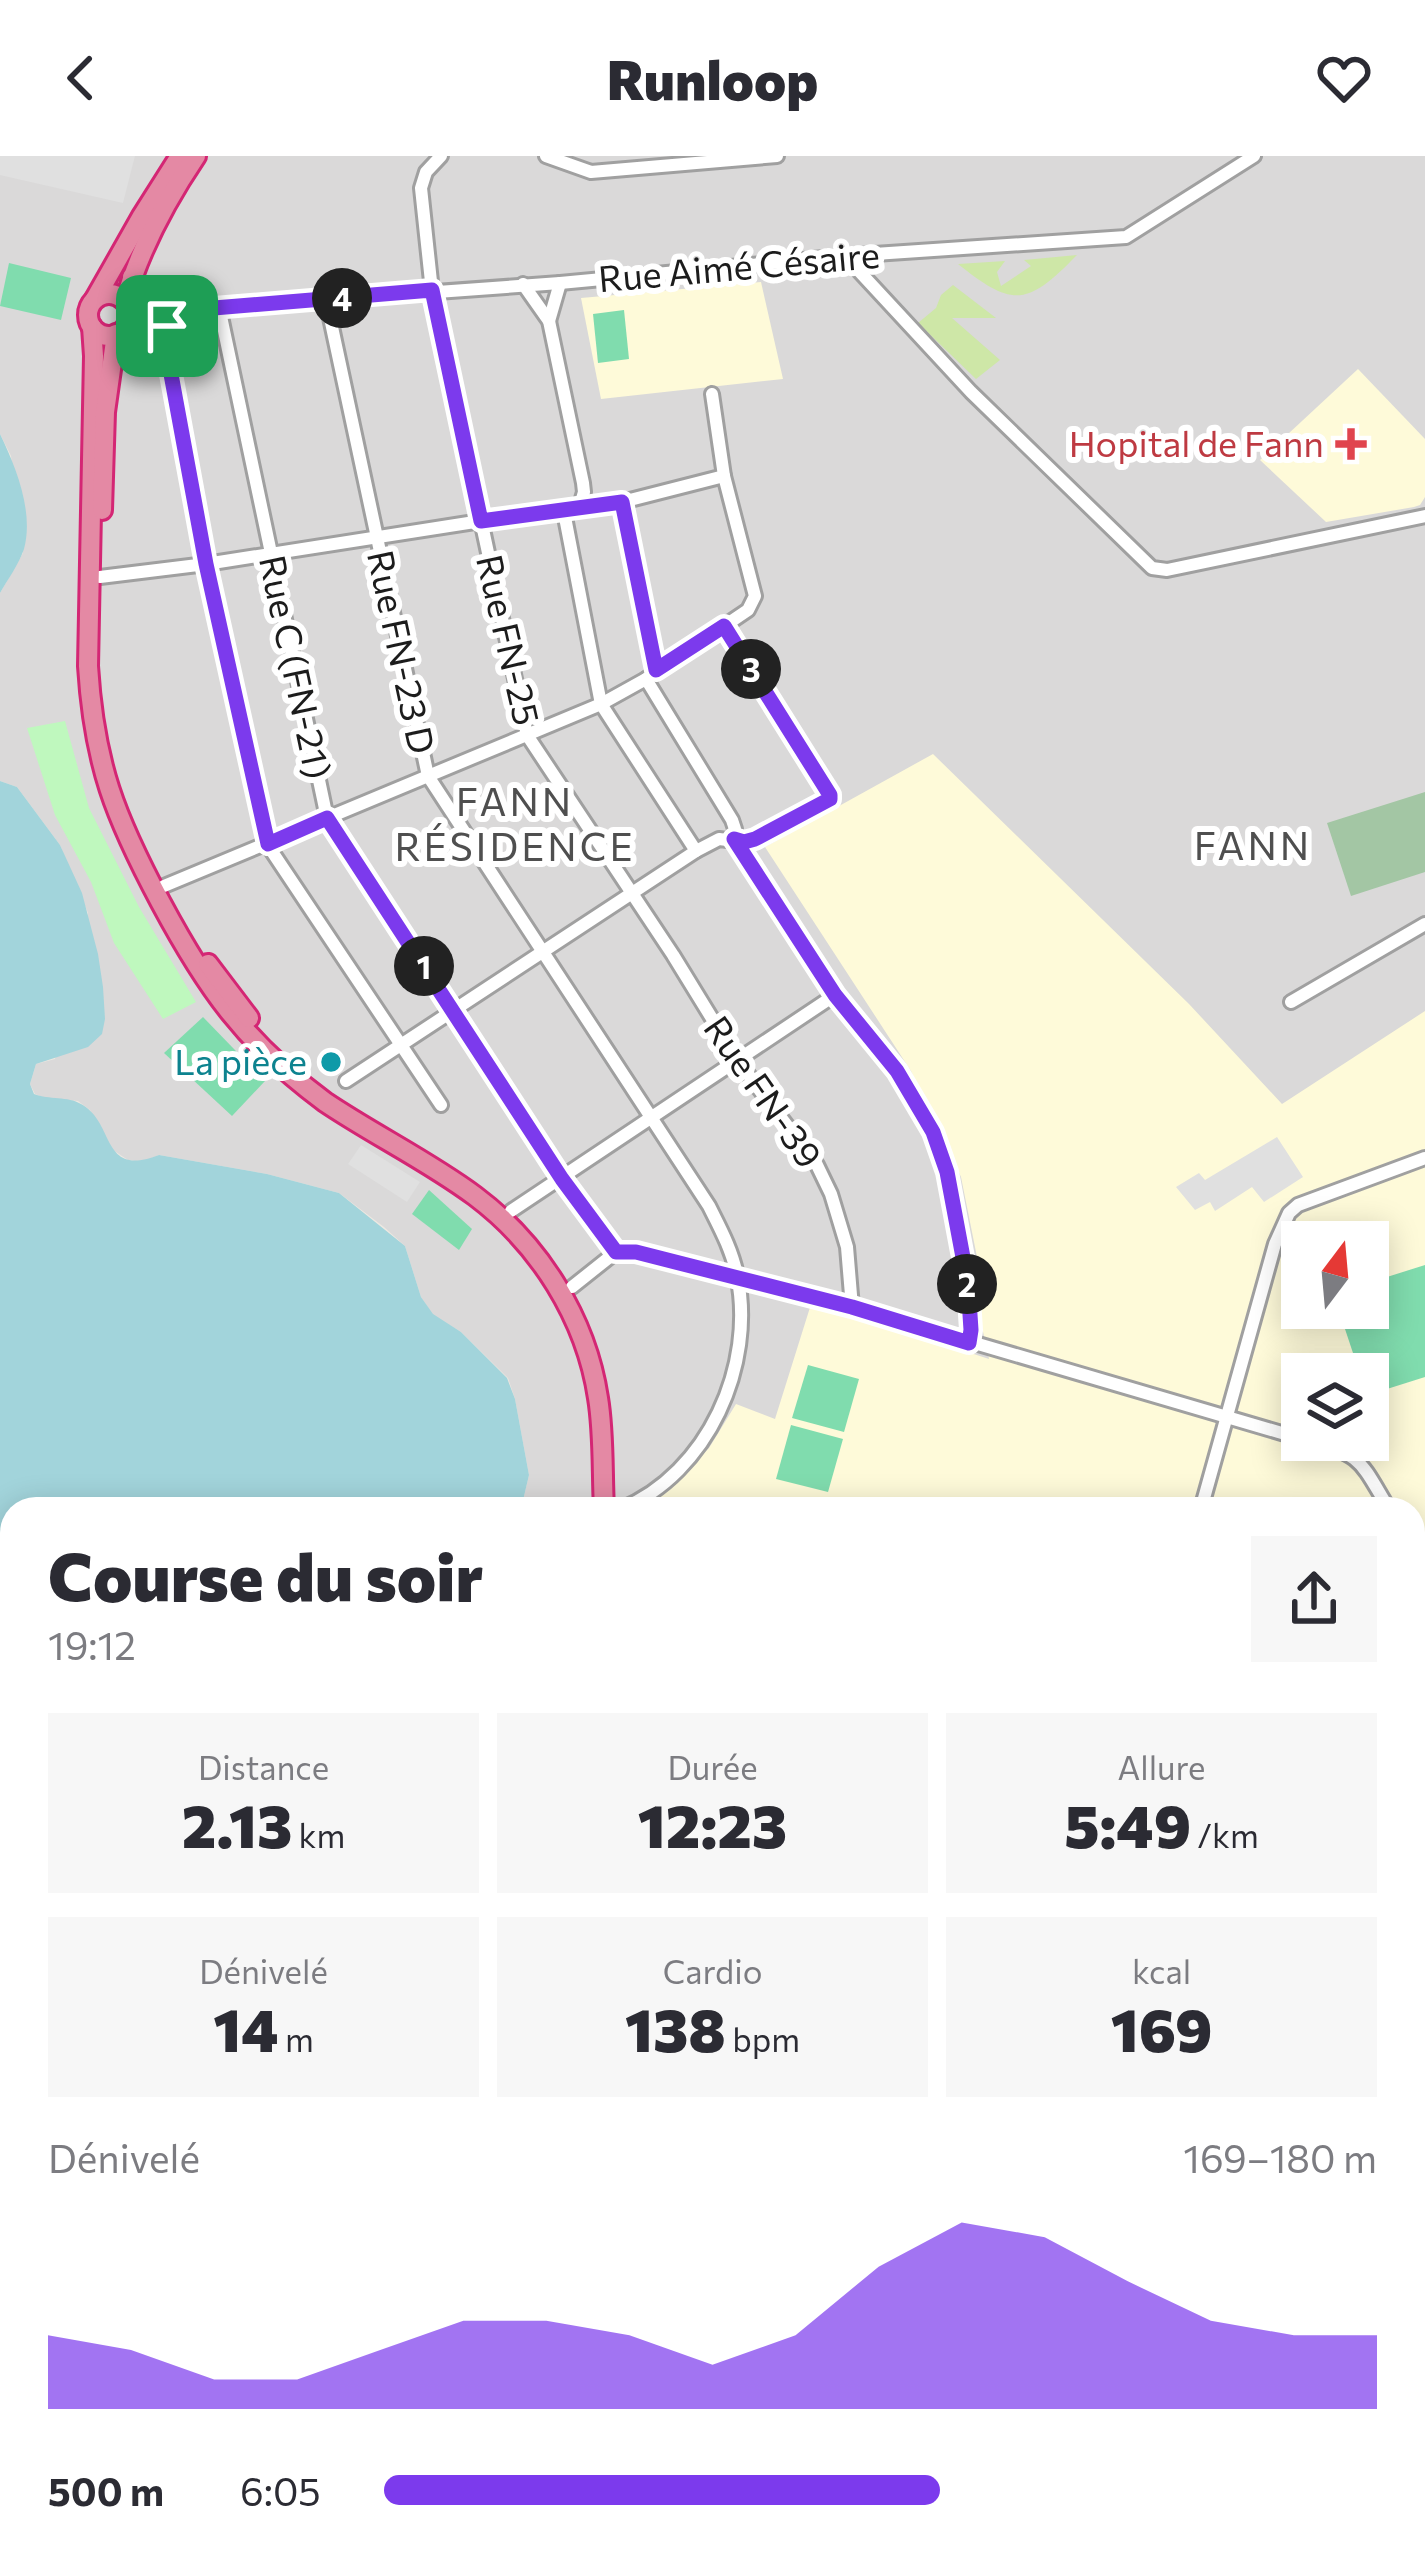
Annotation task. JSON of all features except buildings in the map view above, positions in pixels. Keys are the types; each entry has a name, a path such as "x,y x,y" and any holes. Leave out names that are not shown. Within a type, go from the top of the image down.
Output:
{"highway":[{"path":"180,156 88,316 94,356 88,666 100,763 119,821 190,958 254,1042 325,1102 470,1192 510,1226 542,1264 569,1308 594,1374 604,1497"},
{"path":"196,156 153,226 132,277 127,304 130,320 119,333 105,412 101,703 127,810 216,975 248,1017 333,1094 459,1172 511,1211 572,1287 599,1354 609,1396 617,1497"},
{"path":"132,277 156,309"},
{"path":"95,299 114,294 127,304"},
{"path":"92,327 103,334 119,333"}],"street":[{"name":"Rue FN-25","path":"441,156 426,172 421,188 432,290 527,735 631,894"},
{"path":"546,156 591,172 777,156"},
{"name":"Rue Aimé Césaire","path":"127,304 196,309 1126,237 1254,156"},
{"path":"845,256 971,392 1152,568 1166,570 1425,516"},
{"path":"549,321 560,283"},
{"path":"523,284 549,321 583,483 579,509"},
{"name":"Rue FN-23 D","path":"326,299 428,776 709,1205 731,1252 738,1280 740,1342 721,1408 698,1446 656,1490 642,1497"},
{"name":"Rue C (FN-21)","path":"219,307 327,818 562,1179 616,1252"},
{"path":"156,309 167,326 168,358 206,564 268,844 441,1105"},
{"path":"119,333 146,333 196,309"},
{"path":"164,886 601,704 748,610 755,596 724,476 712,394"},
{"path":"100,577 564,512 724,476"},
{"path":"622,502 651,675 732,820 734,839 835,995 897,1071 933,1132 947,1172 968,1284 969,1343"},
{"path":"564,512 601,704 696,851"},
{"path":"346,1081 696,851 719,838 755,839 830,799 724,626"},
{"name":"Rue FN-39","path":"631,894 738,1061 817,1166 848,1247 852,1307"},
{"path":"1291,1002 1425,924"},
{"path":"511,1211 835,995"},
{"path":"1204,1497 1275,1244 1289,1213 1308,1200 1425,1158"},
{"path":"572,1287 616,1252 636,1252 852,1307 1281,1433"},
{"path":"1360,1461 1382,1497"}],"shaded area":[{"path":"0,156 1425,156 1425,1497 524,1497 529,1475 508,1378 461,1332 433,1315 421,1297 405,1246 384,1227 339,1193 267,1174 159,1155 142,1162 128,1160 110,1148 90,1110 78,1101 35,1094 30,1084 36,1064 55,1059 88,913 60,845 17,787 0,781 0,593 23,553 11,456 0,434"},
{"path":"0,156 135,156 123,203 0,175"},
{"path":"761,282 783,379 601,399 581,298"},
{"name":"Hopital de Fann","path":"1358,369 1425,439 1425,497 1414,507 1326,522 1260,460"},
{"path":"933,754 1189,1004 1282,1104 1425,1011 1425,1497 655,1497 709,1448 736,1404 775,1419 812,1301 989,1359 982,1327 980,1272 961,1177 911,1071 765,847"},
{"path":"1277,1137 1303,1177 1264,1202 1252,1187 1215,1211 1210,1202 1195,1210 1176,1187 1199,1173 1205,1180"},
{"path":"361,1145 420,1182 407,1202 348,1164"}],"green space":[{"path":"1077,255 1046,284 1020,295 993,289 958,264 1005,261 997,272 1001,286 1031,266 1024,260"},
{"path":"9,263 71,278 61,320 0,306"},
{"path":"953,285 996,318 952,318 1000,360 976,379 918,323"},
{"path":"624,310 629,359 598,363 593,314"},
{"path":"65,721 89,808 139,907 196,1002 163,1019 114,943 91,882 55,815 27,728"},
{"path":"1425,792 1425,872 1351,896 1327,823"},
{"path":"203,1017 265,1081 232,1116 164,1053"},
{"path":"429,1190 472,1229 459,1250 412,1214"},
{"path":"1425,1265 1425,1377 1389,1388 1389,1353 1353,1353 1345,1329 1389,1329 1389,1276"},
{"path":"808,1365 859,1379 844,1432 792,1418"},
{"path":"791,1425 843,1439 828,1492 776,1479"}],"water":[{"path":"0,434 17,475 27,520 24,549 0,593"},
{"path":"0,781 17,787 60,845 82,893 103,987 102,1034 88,1047 36,1064 30,1084 34,1094 81,1104 100,1123 118,1154 127,1159 159,1155 267,1174 339,1193 405,1246 421,1297 433,1314 461,1332 507,1378 529,1475 524,1497 0,1497"}],"place":[{"name":"Hopital de Fann","path":"1351,444"},
{"name":"La pièce","path":"331,1062"}],"district":[{"name":"FANN RÉSIDENCE","path":"515,824"},
{"name":"FANN","path":"1253,846"}],"route":[{"path":"432,290 481,521 622,502 656,670 724,626 830,797 755,839 734,839 835,995 897,1071 933,1132 947,1172 968,1284 969,1343 852,1307 636,1252 616,1252 562,1179 327,818 268,844 206,564 168,358 167,326 160,309 432,290"}]}
